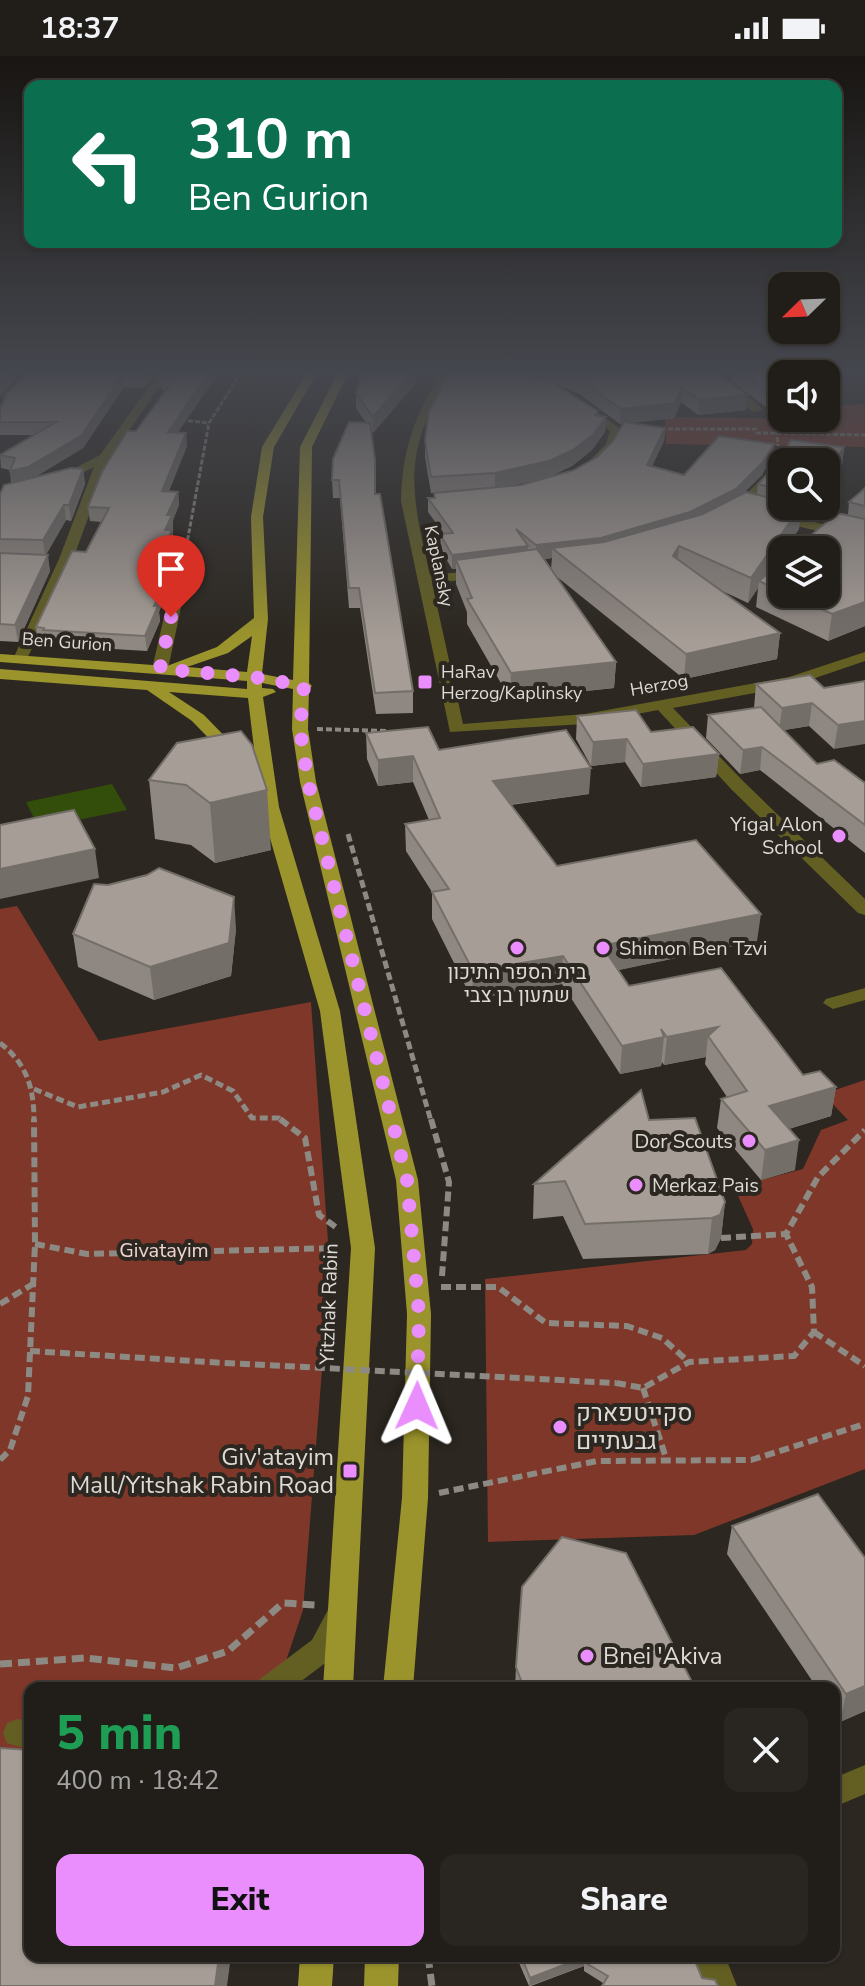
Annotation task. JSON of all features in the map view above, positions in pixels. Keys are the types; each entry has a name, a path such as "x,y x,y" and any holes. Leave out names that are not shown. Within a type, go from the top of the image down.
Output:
{"main road":[{"name":"Yitzhak Rabin","path":"266,461 257,517 261,619 254,686 270,807 330,1011 363,1248 339,1682"},
{"path":"306,461 304,686 300,729 308,782 407,1180 419,1314 415,1498 399,1682"},
{"path":"160,669 226,649 242,640 261,619"},
{"name":"Ben Gurion","path":"0,658 160,669 254,686"},
{"name":"Ben Gurion","path":"0,674 147,686 304,686"},
{"path":"147,686 178,703 217,734 270,807"},
{"path":"315,1986 317,1962"},
{"path":"381,1986 382,1962"}],"street":[{"path":"42,485 69,477 98,461"},
{"path":"20,659 64,564 104,461"},
{"name":"Kaplansky","path":"407,461 407,501 456,729"},
{"path":"585,467 592,461"},
{"path":"718,520 741,508 768,480"},
{"path":"407,501 422,500"},
{"path":"741,508 865,538"},
{"path":"48,564 64,564"},
{"path":"160,669 183,565"},
{"path":"424,580 500,573"},
{"name":"Herzog","path":"456,729 585,719 792,681 865,656"},
{"path":"662,705 738,786 865,909"},
{"path":"833,1003 865,994"},
{"path":"278,1682 322,1649 345,1607"},
{"path":"840,1790 865,1779"},
{"path":"710,1962 720,1986"}],"path":[{"path":"183,565 202,461"},
{"path":"300,729 389,731"},
{"path":"0,1043 12,1052 34,1089 35,1244 28,1396 10,1450 0,1460"},
{"path":"34,1089 78,1107 163,1092 201,1075 233,1091 252,1118 279,1118 305,1138 319,1215 363,1248"},
{"path":"786,1234 818,1177 865,1130"},
{"path":"721,1238 786,1234"},
{"path":"30,1351 616,1383 643,1388 689,1362 794,1356 814,1332 812,1287 786,1234"},
{"path":"35,1244 87,1254 363,1248"},
{"path":"0,1304 33,1283"},
{"path":"417,1288 498,1287 546,1323 627,1326 662,1338 689,1362"},
{"path":"814,1332 865,1366"},
{"path":"643,1388 667,1461"},
{"path":"415,1498 597,1461 751,1460 865,1424"},
{"path":"0,1664 85,1658 176,1668 228,1651 283,1603 345,1607"},
{"path":"429,1962 432,1986"}],"green space":[{"name":"Givatayim","path":"17,906 99,1041 311,1002 330,1269 303,1610 279,1682 24,1682 24,1767 0,1765 0,909"},
{"path":"865,1080 865,1469 694,1535 488,1542 485,1279 746,1250 752,1244 753,1229 734,1187 803,1169 821,1130 848,1120 823,1094"}],"shaded area":[{"path":"112,784 127,810 39,828 26,802"}],"building":[{"path":"14,461 38,461 28,467 10,471"},
{"path":"109,461 174,461 162,491 178,492 167,515 172,515 165,530 172,530 158,560 166,561 158,579 165,579 145,636 43,630 36,627 72,551 86,552 109,508 88,507"},
{"path":"333,461 375,461 375,494 380,494 413,691 375,693 359,588 349,588 339,480 332,480"},
{"path":"428,461 549,461 495,473 431,477"},
{"path":"590,461 649,461 647,465 684,475 697,461 764,461 736,489 690,512 601,538 536,545 516,529 528,546 452,555 440,534 453,533 428,498 435,498 434,493 521,485 574,470"},
{"path":"71,468 83,469 69,505 64,505 43,540 0,539 0,494 4,485"},
{"path":"768,473 768,486 758,484"},
{"path":"865,488 865,506 849,502"},
{"path":"746,492 768,498 768,520 791,520 780,536 768,536 768,554 751,578 679,546 673,556 780,633 686,654 552,548 604,542 703,514"},
{"path":"840,514 865,519 865,602 832,614 818,608 840,608 840,536 810,536 829,520 840,520"},
{"path":"537,549 616,662 511,673 467,599 472,598 456,560"},
{"path":"0,553 48,555 15,625 0,624"},
{"path":"768,573 768,585 759,581"},
{"path":"810,675 824,688 865,681 865,721 838,725 812,703 782,708 756,684"},
{"path":"761,707 817,764 834,760 865,783 865,825 762,747 743,750 708,715"},
{"path":"636,710 651,732 693,727 719,754 643,764 627,739 593,742 577,716"},
{"path":"428,727 439,750 566,730 591,768 493,781 557,866 696,840 761,914 605,945 607,949 604,949 629,986 721,968 803,1075 820,1071 836,1087 769,1106 799,1140 765,1150 721,1099 747,1091 708,1036 718,1027 667,1037 661,1029 664,1037 622,1046 563,956 473,971 432,892 449,889 405,824 440,818 413,756 378,760 366,733"},
{"path":"241,731 252,745 267,790 210,803 186,785 149,780 177,743"},
{"path":"74,810 95,849 0,869 0,825"},
{"path":"159,868 234,897 229,943 150,967 73,934 94,884 108,885 147,875"},
{"path":"641,1090 649,1120 695,1118 725,1202 720,1215 712,1218 585,1224 565,1181 534,1184"},
{"path":"818,1494 865,1558 865,1686 846,1694 732,1526"},
{"name":"Bnei 'Akiva","path":"562,1537 626,1553 692,1682 522,1682 516,1667 522,1587"},
{"path":"0,1748 24,1750 24,1962 218,1962 215,1986 0,1986"},
{"path":"523,1962 571,1962 530,1978"},
{"path":"584,1962 695,1962 702,1978 715,1980 718,1986 602,1986 608,1976"}],"place":[{"name":"HaRav Herzog/Kaplinsky","path":"425,682"},
{"name":"Yigal Alon School","path":"839,836"},
{"name":"בית הספר התיכון שמעון בן צבי","path":"517,948"},
{"name":"Shimon Ben Tzvi","path":"603,948"},
{"name":"Dor Scouts","path":"749,1141"},
{"name":"Merkaz Pais","path":"636,1185"},
{"name":"סקייטפארק גבעתיים","path":"560,1427"},
{"name":"Giv'atayim Mall/Yitshak Rabin Road","path":"350,1471"},
{"name":"Bnei 'Akiva","path":"587,1656"}],"route":[{"path":"171,617 160,669 254,677 304,686 300,729 308,782 407,1180 419,1314 417,1406"}]}
